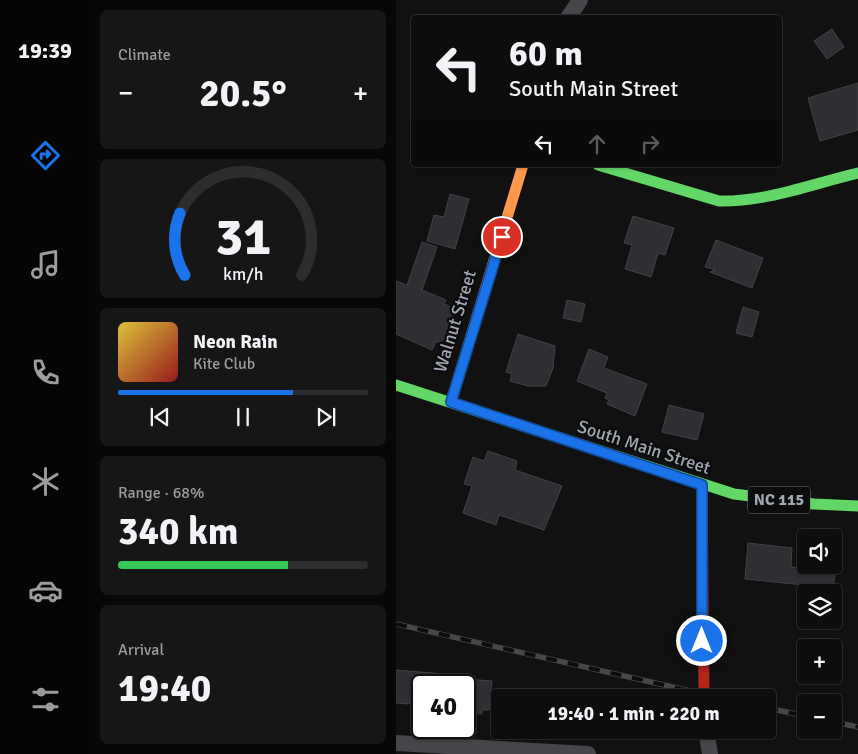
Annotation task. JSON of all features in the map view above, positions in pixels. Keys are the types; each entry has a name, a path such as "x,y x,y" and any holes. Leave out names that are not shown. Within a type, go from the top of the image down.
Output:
{"street":[{"path":"570,15 580,0"},
{"name":"Walnut Street","path":"451,402 522,167"},
{"path":"605,167 719,202 734,203 762,199 858,172"},
{"name":"South Main Street","path":"396,385 734,494 814,504 858,506"},
{"path":"702,485 704,689"},
{"path":"708,739 710,754"},
{"path":"396,743 588,754"}],"building":[{"path":"832,29 844,47 827,59 814,41"},
{"path":"858,83 858,130 820,141 808,98"},
{"path":"450,194 469,199 455,249 427,241 434,215 444,217"},
{"path":"633,216 674,228 665,255 658,253 651,277 625,269 632,245 624,243"},
{"path":"716,240 763,258 752,288 710,272 716,270 705,267"},
{"path":"422,242 437,247 422,290 446,300 444,304 457,310 442,344 436,341 432,350 396,334 396,281 407,285"},
{"path":"567,300 585,304 581,322 563,318"},
{"path":"743,307 759,312 752,337 736,333"},
{"path":"518,334 555,346 553,368 546,386 528,386 510,381 512,374 506,372"},
{"path":"589,349 608,357 604,368 647,384 635,416 607,404 609,400 605,398 607,393 577,381"},
{"path":"669,405 704,414 697,440 662,432"},
{"path":"488,451 517,461 515,470 562,486 544,530 499,515 496,525 463,513 472,486 464,484 473,457 484,461"},
{"path":"748,543 792,548 791,567 797,568 797,574 835,574 834,584 797,584 745,579"},
{"path":"396,670 445,674 411,674 411,699 409,704 396,703"},
{"path":"476,680 492,681 489,710 482,710 482,714 476,714"}],"railway":[{"path":"396,624 681,689"},
{"path":"776,710 797,714"},
{"path":"842,724 858,727"}],"traffic: fast":[{"path":"605,167 719,201 754,199 789,192 858,173"},
{"path":"396,385 734,494 814,504 858,506"}],"traffic: slow":[{"path":"451,402 522,167"}],"traffic: jam":[{"path":"702,485 704,689"}],"route":[{"path":"502,237 451,402 702,485 702,641"}]}
